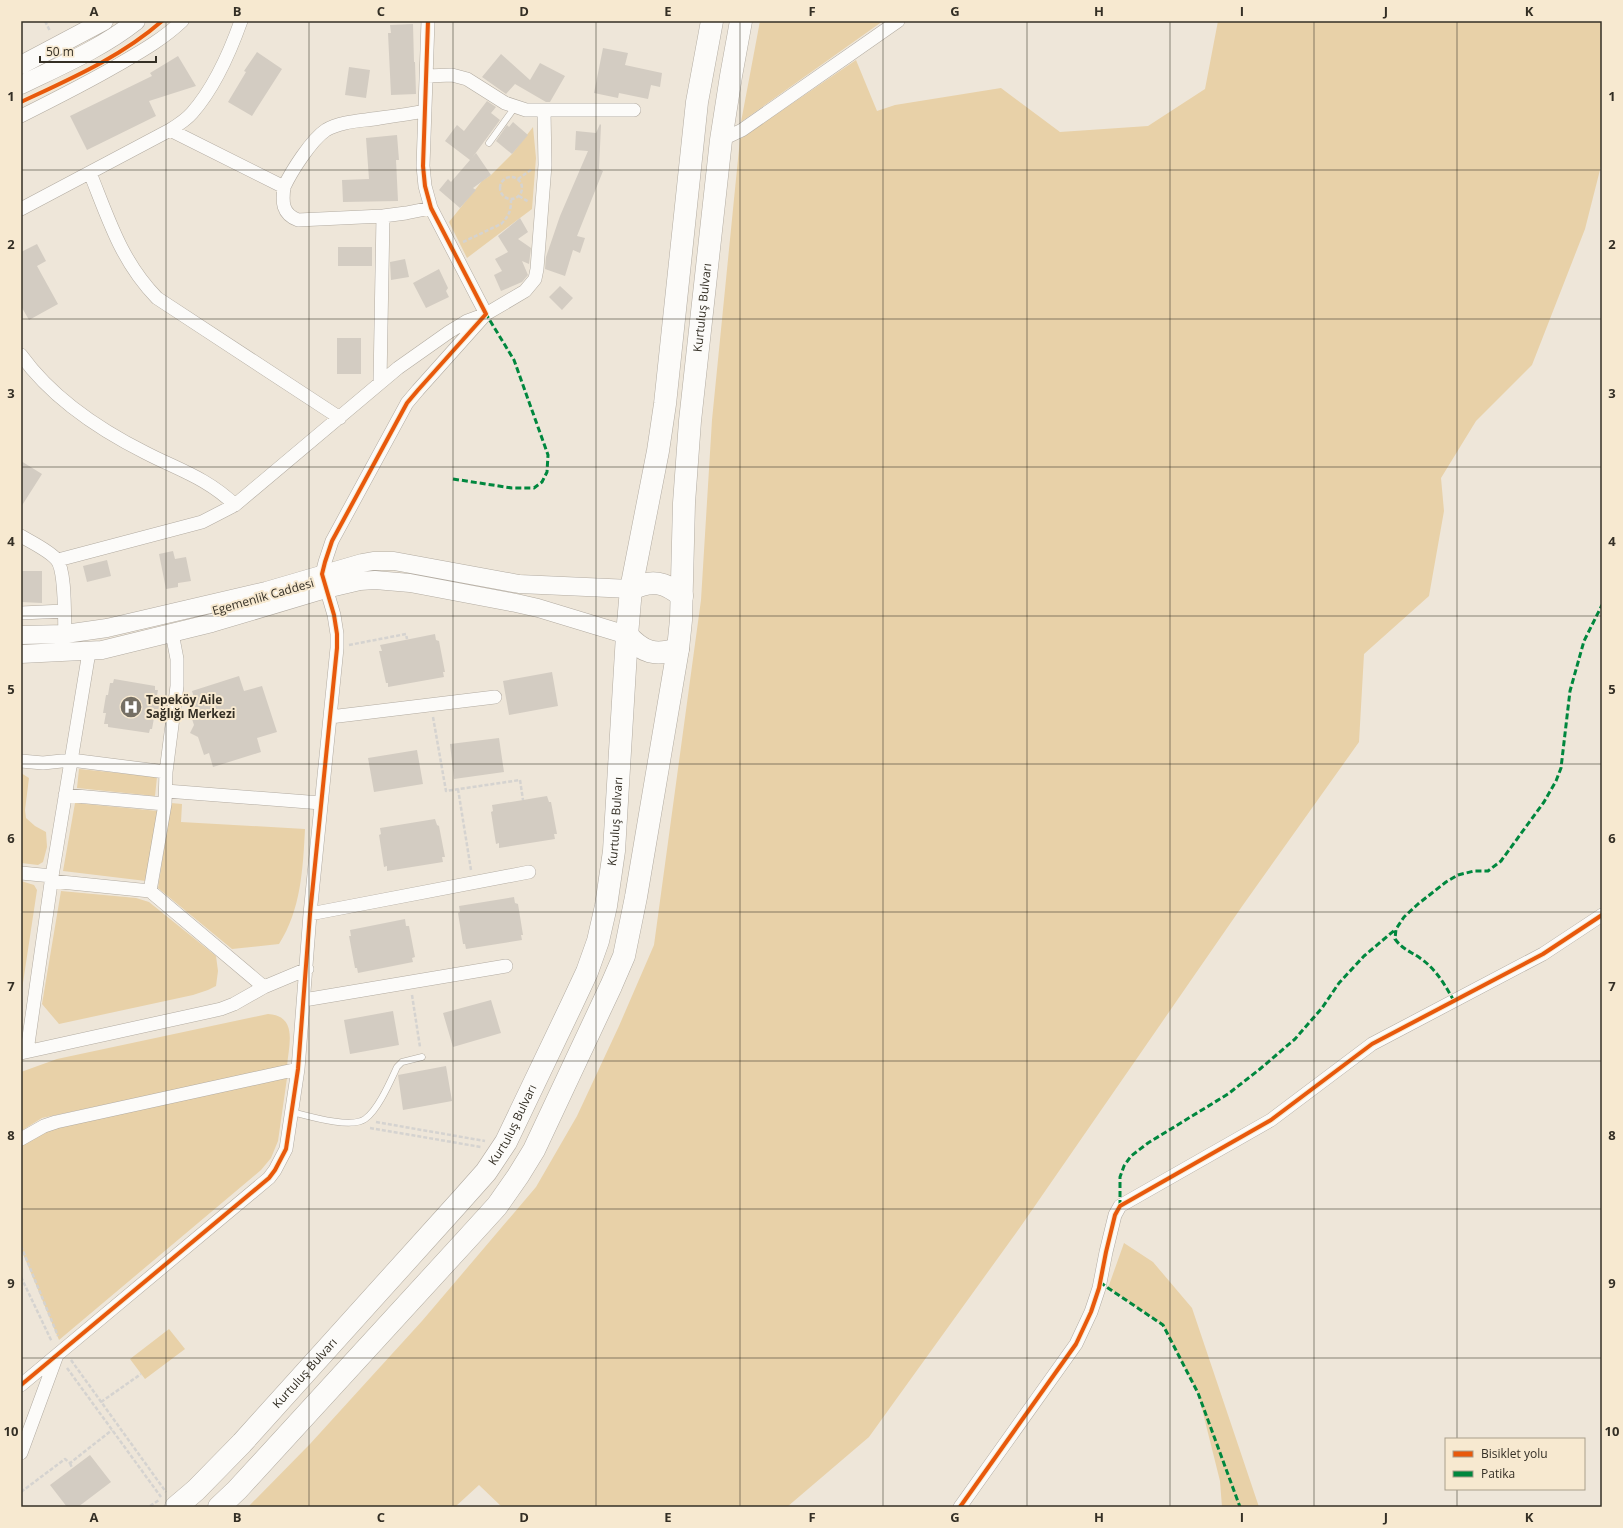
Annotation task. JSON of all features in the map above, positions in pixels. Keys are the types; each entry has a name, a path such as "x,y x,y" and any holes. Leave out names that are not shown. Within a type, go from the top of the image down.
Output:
{"highway":[{"path":"678,648 657,653 652,652 636,645 627,635 631,589 658,451 665,404 697,102 712,21"},
{"name":"Kurtuluş Bulvarı","path":"682,596 684,503 690,421 721,140 741,21"},
{"path":"219,1507 237,1490 468,1240 501,1200 534,1150 611,986 624,956 636,897 678,648 682,596 671,587 661,583 641,584 631,589"},
{"name":"Kurtuluş Bulvarı","path":"171,1501 196,1490 242,1443 486,1172 506,1142 587,972 598,941 606,906 614,852 627,635"}],"main road":[{"path":"21,64 104,21"},
{"path":"21,85 103,43 125,30 136,21"},
{"name":"Egemenlik Caddesi","path":"21,654 89,652 102,650 212,623 324,582 362,563 394,561 519,584 631,589"},
{"name":"Egemenlik Caddesi","path":"21,635 65,634 106,628 266,591 324,582 375,580 410,583 538,608 627,635"}],"street":[{"path":"21,116 87,82 152,45 165,37 182,21"},
{"path":"21,209 170,130 184,121 193,113 209,89 229,52 241,21"},
{"path":"428,21 423,166 425,186 431,208 486,314"},
{"path":"721,140 742,130 898,21"},
{"path":"427,76 452,75 467,79 494,97 515,108 526,110 634,110"},
{"path":"425,111 349,122 330,128 324,132 290,173 284,187 284,207 291,218 298,220 383,216 431,208"},
{"path":"58,560 196,524 220,514 235,505 398,368 467,321 486,314 525,291 535,279 540,234 545,165 544,111"},
{"path":"170,130 284,187"},
{"path":"90,173 121,249 141,281 157,298 340,418"},
{"path":"380,382 383,216"},
{"path":"21,1385 269,1178 286,1149 298,1069 307,969 310,914 337,648 337,634 334,615 324,582 325,562 332,541 407,404 486,314"},
{"path":"23,361 62,399 106,431 148,454 191,473 222,493 235,505"},
{"path":"21,536 58,560 62,574 65,634"},
{"path":"21,614 64,611"},
{"path":"150,891 166,798 166,772 177,686 177,659 172,633"},
{"path":"89,652 24,1052 221,1009 234,1004 264,987 307,969"},
{"path":"330,717 495,697"},
{"path":"21,761 43,763 71,760 166,772"},
{"path":"65,794 321,803"},
{"path":"310,914 529,872"},
{"path":"21,873 52,879 150,891 264,987"},
{"path":"960,1507 1076,1344 1091,1312 1099,1288 1115,1215 1120,1206 1272,1120 1372,1044 1543,954 1602,915"},
{"path":"304,1000 506,966"},
{"path":"21,1139 44,1126 56,1122 298,1069"},
{"path":"21,1453 60,1352"}],"lane":[{"path":"489,143 515,108"},
{"path":"292,1112 328,1121 355,1122 364,1120 372,1113 397,1067 402,1062 422,1057"}],"path":[{"path":"45,21 53,36"},
{"path":"511,177 521,182 522,189 519,196 511,200 503,196 500,190 501,182 504,179 511,177"},
{"path":"452,248 501,224 509,215 511,200"},
{"path":"337,648 406,634 407,639"},
{"path":"431,705 446,791 520,780 523,800"},
{"path":"458,789 473,883"},
{"path":"410,983 422,1057"},
{"path":"364,1120 486,1141"},
{"path":"368,1127 484,1147"},
{"path":"21,1246 60,1352 101,1402 171,1501"},
{"path":"21,1277 60,1352 112,1430 162,1498 150,1506"},
{"path":"101,1402 141,1374"},
{"path":"70,1463 112,1430"},
{"path":"21,1492 65,1459 70,1463 72,1468"}],"shaded area":[{"path":"760,21 883,21 741,122"},
{"path":"1218,21 1602,21 1602,162 1585,229 1532,365 1476,421 1441,478 1444,511 1429,596 1364,654 1359,742 1243,905 1021,1226 869,1437 787,1507 502,1507 479,1485 455,1507 248,1507 310,1444 422,1321 536,1187 577,1116 619,1026 654,945 701,600 712,420 740,139 856,60 877,111 895,105 1001,88 1060,132 1148,126 1205,89"},
{"path":"533,127 536,158 532,209 467,258 449,222 482,181 491,175 512,154"},
{"path":"79,769 157,777 155,796 77,788"},
{"path":"21,773 29,778 25,810 26,818 35,826 46,832 47,847 43,862 38,865 21,863"},
{"path":"75,803 158,811 146,881 63,871"},
{"path":"171,803 182,804 181,822 305,829 300,888 292,917 279,944 232,949 158,888"},
{"path":"21,881 34,885 37,890 21,996"},
{"path":"61,891 136,898 149,902 216,956 218,971 216,986 193,995 59,1024 42,1004"},
{"path":"268,1014 278,1016 284,1020 288,1026 290,1040 287,1066 42,1118 21,1131 21,1072 57,1059"},
{"path":"287,1078 278,1141 271,1158 261,1170 59,1340 21,1249 21,1146 42,1133 55,1128"},
{"path":"1124,1243 1153,1262 1192,1308 1259,1507 1222,1507 1220,1481 1198,1393 1163,1325 1108,1288"},
{"path":"169,1329 185,1349 145,1379 130,1359"}],"building":[{"path":"413,24 416,94 391,95 388,33 391,33 390,25"},
{"path":"603,48 628,53 625,65 662,73 660,87 651,85 648,99 619,93 618,98 594,93"},
{"path":"257,52 282,69 252,116 228,102 246,72 244,71"},
{"path":"501,54 530,80 540,63 565,76 550,102 546,102 515,84 506,94 482,77"},
{"path":"178,56 196,86 149,101 156,116 87,150 70,116 152,76 150,73"},
{"path":"349,67 370,70 366,98 345,95"},
{"path":"487,101 496,107 491,113 500,120 472,158 476,153 491,175 473,188 476,190 460,208 439,190 448,179 451,182 470,160 445,141 457,125 464,131"},
{"path":"513,122 528,135 512,154 496,141 507,125 509,127"},
{"path":"600,124 599,169 603,171 577,236 585,238 580,253 573,250 565,276 545,269 546,257 560,216 588,151 575,150 576,131 596,133"},
{"path":"397,135 399,160 396,160 398,201 343,202 342,180 369,179 366,138"},
{"path":"520,218 528,232 518,239 531,248 529,264 522,261 528,275 522,282 501,291 494,275 502,271 495,259 508,252 498,236"},
{"path":"37,244 46,261 37,266 58,304 29,320 21,306 21,252"},
{"path":"338,247 372,247 372,266 338,266"},
{"path":"405,259 409,277 391,280 390,262"},
{"path":"439,269 448,288 446,291 449,297 426,308 413,283"},
{"path":"560,286 573,298 562,310 549,297"},
{"path":"337,338 361,338 361,374 337,374"},
{"path":"21,461 42,474 21,507"},
{"path":"173,551 175,559 186,557 191,581 178,583 178,587 166,589 159,554"},
{"path":"107,560 111,576 87,582 83,566"},
{"path":"21,571 42,571 42,603 21,602"},
{"path":"435,634 436,640 439,641 445,672 443,672 444,677 388,687 379,651 382,651 380,645"},
{"path":"552,672 558,706 509,715 503,681"},
{"path":"239,676 244,691 262,686 277,732 257,738 261,752 213,767 209,753 204,755 198,737 190,733 194,725 188,707 196,704 192,691"},
{"name":"Tepeköy Aile Sağlığı Merkezi","path":"114,679 155,686 155,690 158,690 156,701 160,702 157,718 154,718 152,729 150,729 149,733 108,727 108,724 104,724 106,713 103,713 106,695 108,695 110,683 113,683"},
{"path":"499,738 504,772 454,779 450,744"},
{"path":"417,750 423,784 374,792 368,758"},
{"path":"547,796 549,802 551,802 557,834 554,834 555,839 499,848 499,843 496,844 491,812 493,811 492,805"},
{"path":"435,819 437,825 439,826 445,857 442,857 443,862 387,871 387,866 384,867 379,835 381,834 380,828"},
{"path":"514,897 515,903 518,904 523,935 521,935 522,940 466,949 465,944 463,944 458,913 460,912 459,906"},
{"path":"405,919 406,926 409,926 415,957 412,958 413,962 358,973 357,968 355,968 349,936 351,936 350,930"},
{"path":"491,1000 501,1033 453,1047 443,1013"},
{"path":"393,1011 399,1045 350,1054 344,1020"},
{"path":"446,1066 452,1101 403,1110 398,1075"},
{"path":"90,1455 111,1482 78,1507 67,1507 50,1485"}],"marked path":[{"path":"453,479 512,488 534,488 542,482 547,472 548,455 514,360 486,314"},
{"path":"1454,1001 1444,983 1431,967 1398,943 1395,939 1396,929 1404,917 1446,882 1458,875 1474,871 1488,871 1501,861 1544,802 1556,781 1561,768 1570,691 1584,641 1602,605"},
{"path":"1120,1206 1120,1177 1124,1166 1131,1156 1148,1143 1228,1094 1260,1069 1295,1039 1322,1008 1339,983 1364,956 1396,929"},
{"path":"1100,1282 1163,1325 1198,1393 1240,1507"}],"cycle path":[{"path":"21,102 76,76 130,46 162,21"},
{"path":"21,1385 269,1178 286,1149 298,1069 310,914 337,648 337,634 334,615 322,574 332,541 407,403 486,314 431,208 425,186 423,166 428,21"},
{"path":"960,1507 1076,1344 1091,1312 1099,1288 1115,1215 1120,1206 1271,1120 1372,1044 1543,954 1602,915"}],"place":[{"name":"Tepeköy Aile Sağlığı Merkezi","path":"131,707"}]}
